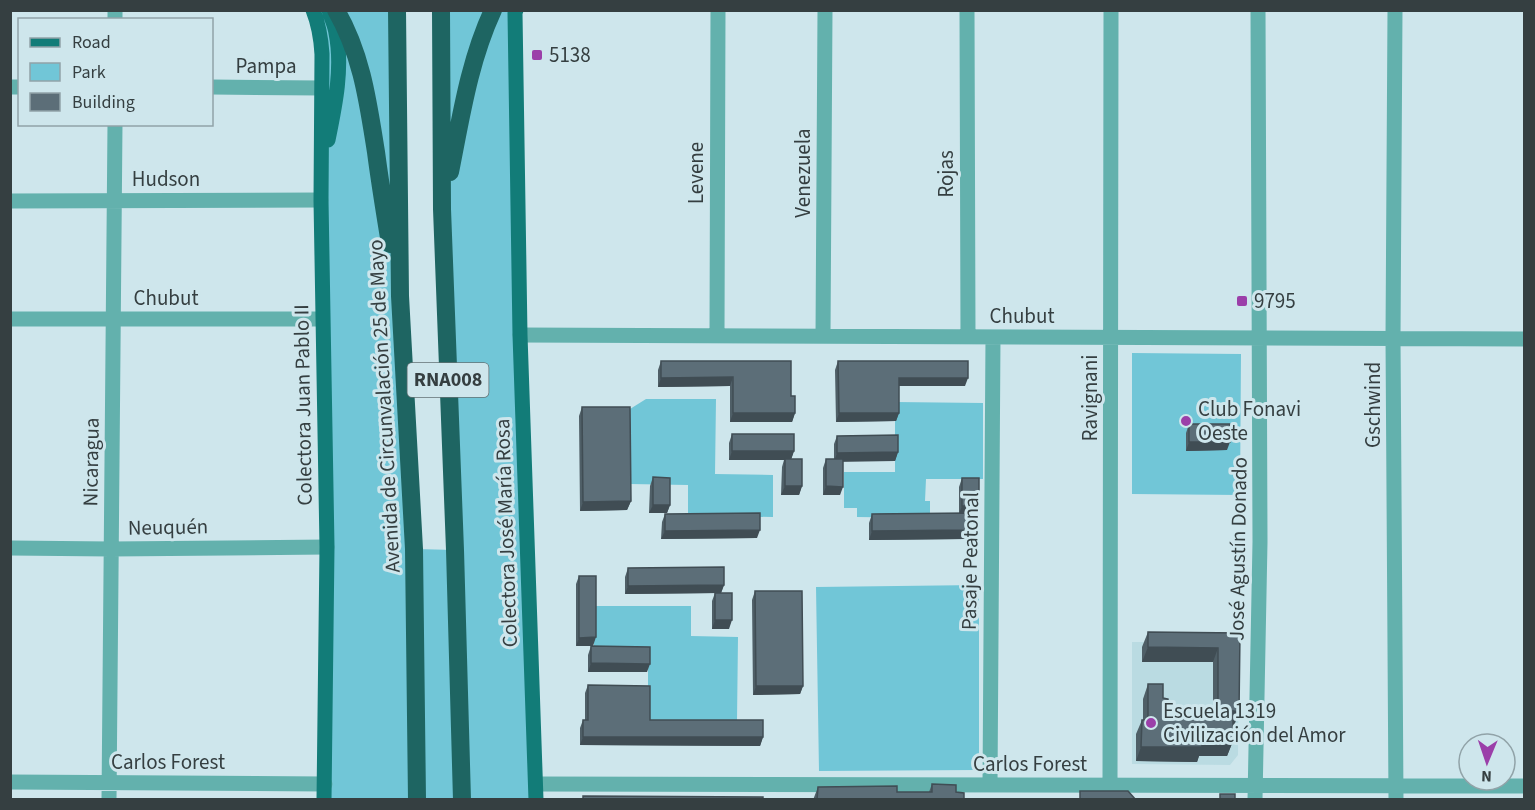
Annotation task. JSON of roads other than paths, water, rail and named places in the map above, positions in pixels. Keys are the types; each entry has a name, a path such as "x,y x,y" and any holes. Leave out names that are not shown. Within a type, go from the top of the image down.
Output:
{"highway":[{"path":"336,10 346,27 359,60 370,107 400,296"},
{"name":"Avenida de Circunvalación 25 de Mayo","path":"397,10 400,296 414,549 417,800"},
{"name":"RNA008","path":"441,10 442,209 462,800"},
{"path":"442,209 465,93 478,46 493,10"}],"main road":[{"name":"Colectora Juan Pablo II","path":"313,10 321,38 322,320 327,547 324,800"},
{"path":"321,179 334,107 338,66 336,33 328,10"},
{"name":"Colectora José María Rosa","path":"516,12 520,335 536,792"}],"street":[{"name":"Levene","path":"717,336 718,10"},
{"name":"Venezuela","path":"823,336 825,10"},
{"name":"Rojas","path":"967,10 968,337"},
{"name":"Ravignani","path":"1110,786 1111,10"},
{"name":"José Agustín Donado","path":"1255,793 1260,542 1258,10"},
{"name":"Gschwind","path":"1395,10 1393,338 1396,793"},
{"name":"Pampa","path":"213,87 321,88"},
{"name":"Nicaragua","path":"109,800 115,126"},
{"name":"Hudson","path":"10,201 321,200"},
{"name":"Chubut","path":"10,319 322,320"},
{"name":"Chubut","path":"520,335 1524,339"},
{"name":"Pasaje Peatonal","path":"990,785 993,337"},
{"name":"Neuquén","path":"10,548 327,547"},
{"name":"Carlos Forest","path":"10,782 325,784"},
{"name":"Carlos Forest","path":"536,792 990,785 1058,793 1110,786 1255,793 1396,793 1524,786"}],"place":[{"name":"5138","path":"537,55"},
{"name":"9795","path":"1242,301"},
{"name":"Club Fonavi Oeste","path":"1186,421"},
{"name":"Escuela 1319 Civilización del Amor","path":"1151,723"}]}
